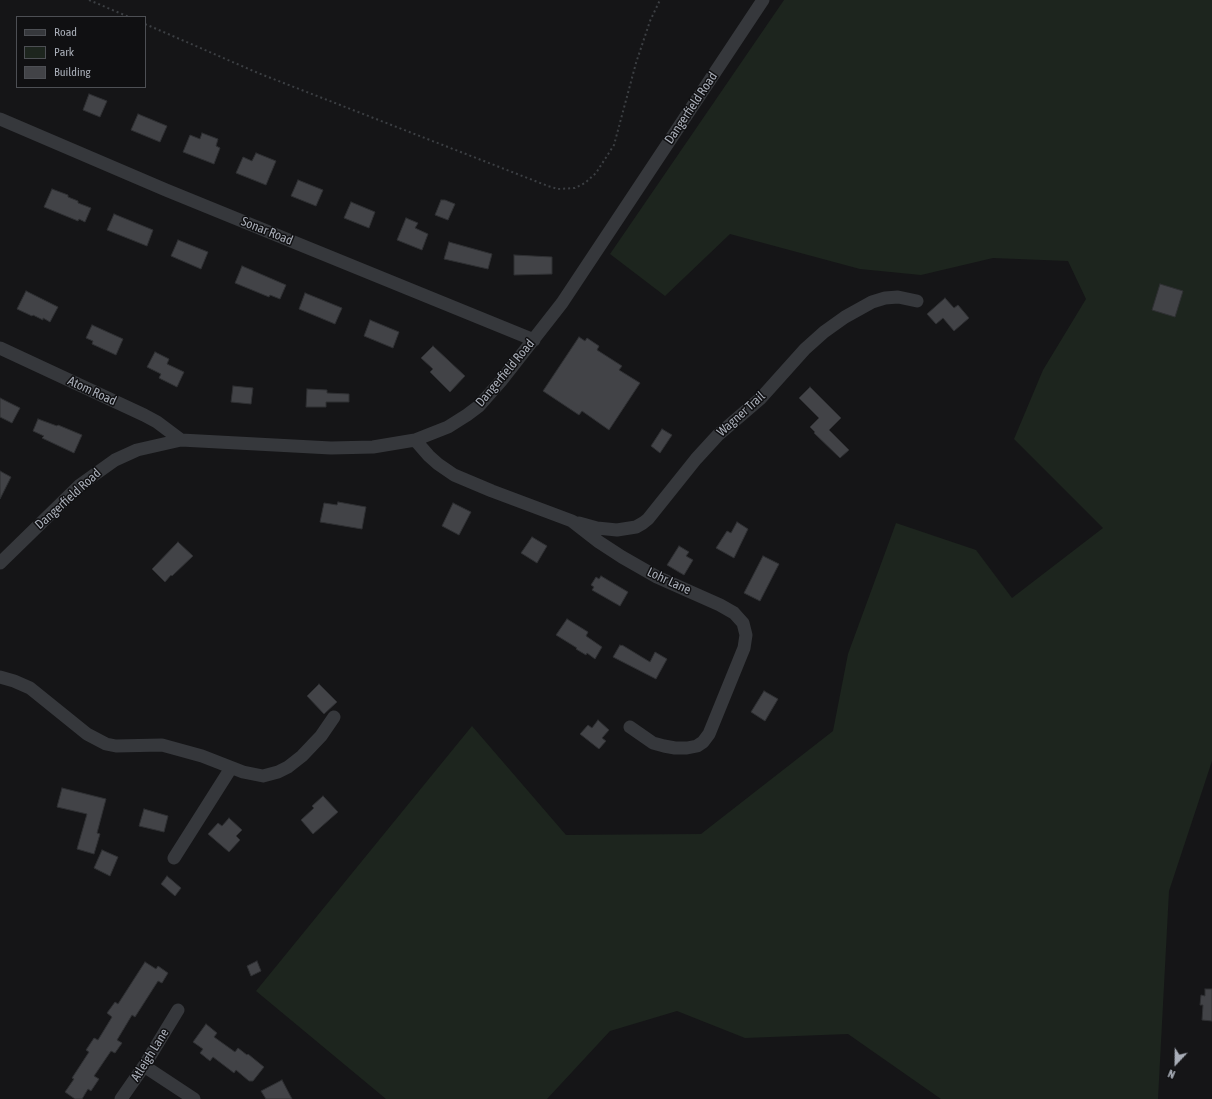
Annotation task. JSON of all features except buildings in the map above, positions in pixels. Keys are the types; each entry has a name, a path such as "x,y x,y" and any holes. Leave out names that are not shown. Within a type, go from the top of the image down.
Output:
{"street":[{"name":"Dangerfield Road","path":"0,563 80,485 115,460 137,450 181,440 339,448 373,447 415,440 448,427 467,415 479,406 501,381 562,303 763,0"},
{"name":"Sonar Road","path":"0,119 166,190 534,340"},
{"name":"Wagner Trail","path":"572,521 597,528 613,530 636,527 643,523 648,519 696,459 718,435 761,398 806,349 824,332 844,317 872,302 885,298 898,297 917,301"},
{"name":"Atom Road","path":"0,348 144,415 157,422 181,440"},
{"name":"Lohr Lane","path":"415,440 433,460 454,475 572,521 599,542 622,557 657,576 734,613 743,623 746,629 746,635 741,657 709,734 703,742 697,746 687,748 664,746 653,743 630,727"},
{"path":"0,677 30,688 87,734 106,744 116,746 162,745 202,756 242,772 263,776 278,772 288,767 302,756 321,736 334,717"},
{"path":"174,858 231,768"},
{"name":"Atleigh Lane","path":"121,1099 144,1066 178,1010"},
{"path":"144,1066 194,1099"}],"path":[{"path":"89,0 127,16"},
{"path":"146,24 258,73 558,189 575,188 586,183 596,173 614,145 636,64 650,21 660,0"}],"green space":[{"path":"784,0 1212,0 1212,761 1169,891 1158,1099 941,1099 848,1034 745,1038 677,1011 610,1031 547,1099 386,1099 256,991 472,726 566,835 701,834 833,731 848,654 896,523 976,550 1012,598 1103,528 1014,439 1043,370 1086,299 1068,261 993,258 921,275 860,269 730,234 665,296 610,254"}]}
